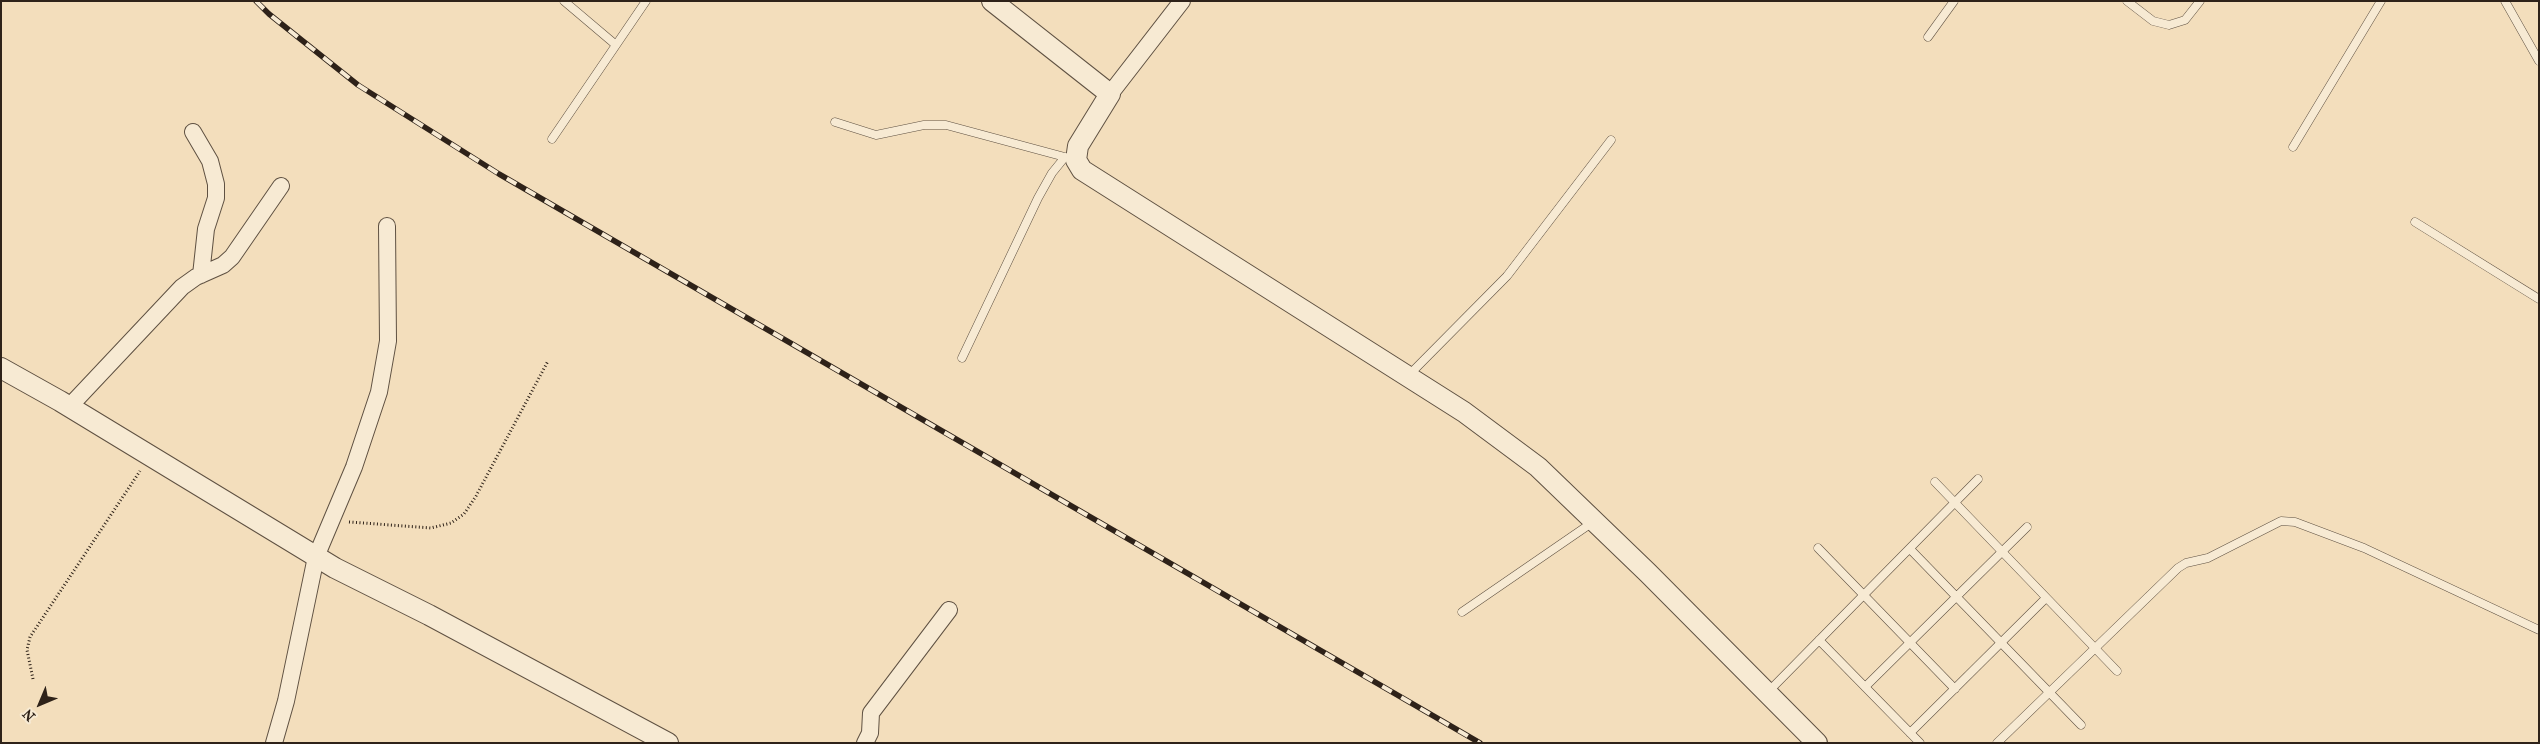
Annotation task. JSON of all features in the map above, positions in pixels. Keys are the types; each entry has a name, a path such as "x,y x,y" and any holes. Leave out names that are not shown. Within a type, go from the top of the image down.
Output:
{"street":[{"path":"992,1 1110,94"},
{"path":"1182,1 1110,94 1070,158 1082,170 1464,412 1538,467 1768,692 1817,743"},
{"path":"193,132 210,161 216,184 216,198 206,229 201,275"},
{"path":"69,406 182,287 201,275 223,265 232,257 281,186"},
{"path":"274,743 286,701 316,557 354,468 378,392 388,341 387,226"},
{"path":"1,368 69,406 316,557 668,743"},
{"path":"865,743 870,733 871,713 949,610"}],"lane":[{"path":"564,1 616,45"},
{"path":"552,139 646,1"},
{"path":"1928,37 1954,1"},
{"path":"2127,1 2153,21 2170,26 2185,20 2200,1"},
{"path":"2293,147 2382,1"},
{"path":"2505,1 2539,62"},
{"path":"834,122 876,135 924,126 946,125 1070,158"},
{"path":"1408,377 1507,276 1611,140"},
{"path":"962,358 1052,172 1070,158"},
{"path":"2415,222 2539,299"},
{"path":"1768,692 1978,479"},
{"path":"1936,482 2117,671"},
{"path":"1462,612 1595,521"},
{"path":"1997,743 2047,692 2178,568 2186,563 2208,558 2281,521 2295,522 2364,548 2539,630"},
{"path":"1865,687 1955,596 2027,527"},
{"path":"1818,548 1955,689"},
{"path":"1910,549 2080,725"},
{"path":"1910,733 2046,598"},
{"path":"1819,640 1920,743"}],"path":[{"path":"331,520 431,528 451,524 464,514 476,496 548,361"},
{"path":"33,679 27,650 30,637 150,456"}],"railway":[{"path":"256,1 269,14 358,85 499,174 1480,743"}]}
